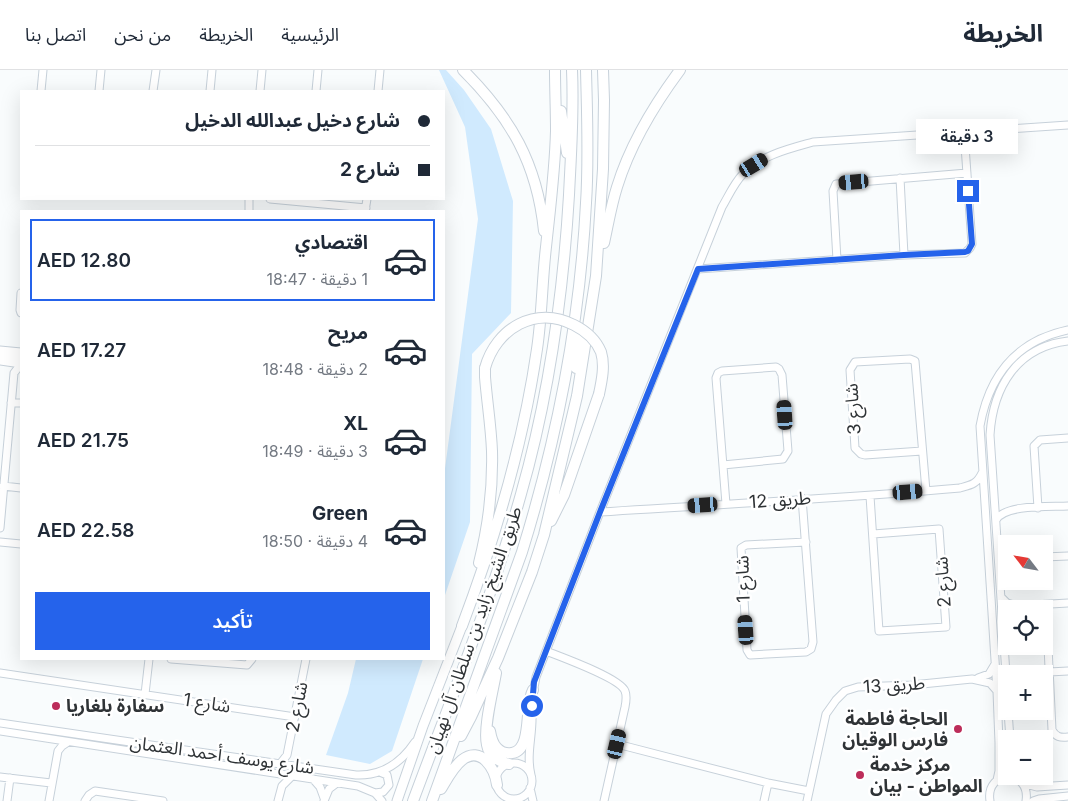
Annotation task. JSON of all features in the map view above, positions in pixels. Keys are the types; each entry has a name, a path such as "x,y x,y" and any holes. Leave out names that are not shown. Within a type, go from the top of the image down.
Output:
{"highway":[{"path":"463,70 507,123 525,152 537,186 546,247"},
{"path":"462,626 500,518 526,414 537,348 550,215 556,132 555,70"},
{"path":"555,70 570,177"},
{"name":"طريق الشيخ زايد بن سلطان آل نهيان","path":"413,801 495,582 530,462 541,412 564,268 573,128 572,70"},
{"name":"طريق الشيخ زايد بن سلطان آل نهيان","path":"433,801 508,592 534,511 560,405 577,300 586,201 586,70"},
{"path":"596,276 603,169 603,70"},
{"path":"450,754 471,718 512,626 544,535 577,396 596,276 616,190 627,161 646,122 680,70"},
{"path":"570,421 578,344 577,300"},
{"path":"462,626 482,549 490,494 492,450 484,377 485,368 492,349 506,332 537,318 560,320 581,329 596,344 601,352 603,363 599,394 564,495 544,535"},
{"path":"498,658 486,737 489,751 498,760 513,764"},
{"path":"488,720 490,735 495,747 507,753 520,751 524,743 528,703 533,690"},
{"path":"433,801 453,771 468,757 480,757 489,762 494,771 497,785"}],"main road":[{"path":"397,801 423,726 462,626"}],"street":[{"path":"41,90 43,70"},
{"path":"99,90 101,70"},
{"path":"153,90 156,70"},
{"path":"210,90 212,70"},
{"path":"260,90 262,70"},
{"path":"316,90 318,70"},
{"path":"378,90 380,70"},
{"path":"533,801 530,788 529,747 532,735 533,690 546,651 722,207 742,175 754,165 776,152 813,142 1068,125"},
{"path":"698,269 965,252 972,244 964,132"},
{"path":"837,260 833,191 835,185 839,183 967,173"},
{"path":"900,178 904,255"},
{"path":"288,200 366,210"},
{"path":"1001,730 995,664 980,426 988,392 1006,364 1035,341 1068,330"},
{"path":"987,550 993,553 998,549 990,428 993,410 1000,389 1018,364 1036,350 1054,343 1068,341"},
{"path":"0,350 20,352"},
{"path":"0,355 20,357"},
{"name":"شارع 3","path":"922,451 865,455 857,451 855,448 850,370 855,362 910,359 915,361 926,491"},
{"path":"3,362 20,364"},
{"path":"3,362 14,373"},
{"path":"0,528 14,373 20,365"},
{"path":"723,465 783,459 786,456 788,451 780,369 776,367 722,371 717,375 716,378 726,504"},
{"path":"11,403 20,403"},
{"path":"980,426 984,430 990,428"},
{"path":"1038,508 1034,446 1040,440 1068,438"},
{"path":"980,443 984,439 990,441"},
{"name":"طريق 12","path":"960,488 977,482 982,472"},
{"path":"4,486 20,488"},
{"name":"طريق 12","path":"600,512 802,498 870,496 960,488 974,490 984,499"},
{"name":"شارع 2","path":"870,496 879,631 946,626 939,529 873,534"},
{"name":"شارع 1","path":"802,498 806,542 812,646 806,652 750,655 747,650 741,548 746,545 806,542"},
{"path":"994,502 1002,507 1012,509 1068,506"},
{"path":"996,520 1000,514 1012,509"},
{"path":"0,542 20,544"},
{"path":"1053,557 1068,556"},
{"path":"1002,590 1002,598"},
{"path":"1053,604 1068,603"},
{"path":"546,651 612,679 622,686 625,691 626,702 604,801"},
{"path":"145,694 149,660"},
{"path":"202,660 247,665 251,660"},
{"name":"شارع 2","path":"280,764 287,755 306,660"},
{"name":"طريق 13","path":"807,801 826,714 845,691 858,687 912,685 972,679 989,674 995,664"},
{"path":"1053,672 1068,670"},
{"name":"شارع 1","path":"0,673 295,717"},
{"name":"طريق 13","path":"972,679 990,683 997,691"},
{"path":"1051,720 1052,730 1055,735 1060,738 1068,737"},
{"name":"شارع يوسف أحمد العثمان","path":"0,723 356,775 380,772 394,764 406,754 416,741 423,726"},
{"name":"شارع يوسف أحمد العثمان","path":"0,731 337,782 358,786 376,793"},
{"path":"48,739 55,748 57,755"},
{"path":"49,801 57,755 60,748 68,742"},
{"path":"617,744 768,783 809,791"},
{"path":"529,747 524,756 503,768 498,774 497,785 500,792 513,800 522,797 530,788"},
{"name":"شارع 2","path":"287,755 292,766"},
{"path":"513,764 527,769 531,775"},
{"path":"380,772 388,778 389,785 383,792 376,793 382,801"},
{"path":"272,773 278,780 280,790 278,801"},
{"path":"280,790 292,776"},
{"path":"990,801 991,788 998,776"},
{"path":"0,777 52,783"},
{"path":"6,801 10,778"},
{"path":"313,779 320,788 324,800"},
{"path":"324,800 329,789 337,782"},
{"path":"764,801 768,783"},
{"path":"1022,785 1027,794 1026,801"},
{"path":"1032,785 1037,787 1068,785"},
{"path":"86,801 95,790 163,801"},
{"path":"1033,801 1068,796"}],"shaded area":[{"path":"439,70 446,70 464,90 491,129 513,201 511,313 472,354 470,522 445,595 445,468 478,219 465,127"},
{"path":"356,660 423,660 392,751 370,764 326,755 348,693"}],"place":[{"name":"سفارة بلغاريا","path":"56,706"},
{"name":"الحاجة فاطمة فارس الوقيان","path":"958,729"},
{"name":"مركز خدمة المواطن - بيان","path":"860,775"}],"route":[{"path":"532,706 534,682 698,269 965,252 968,251 972,244 968,191"}]}
